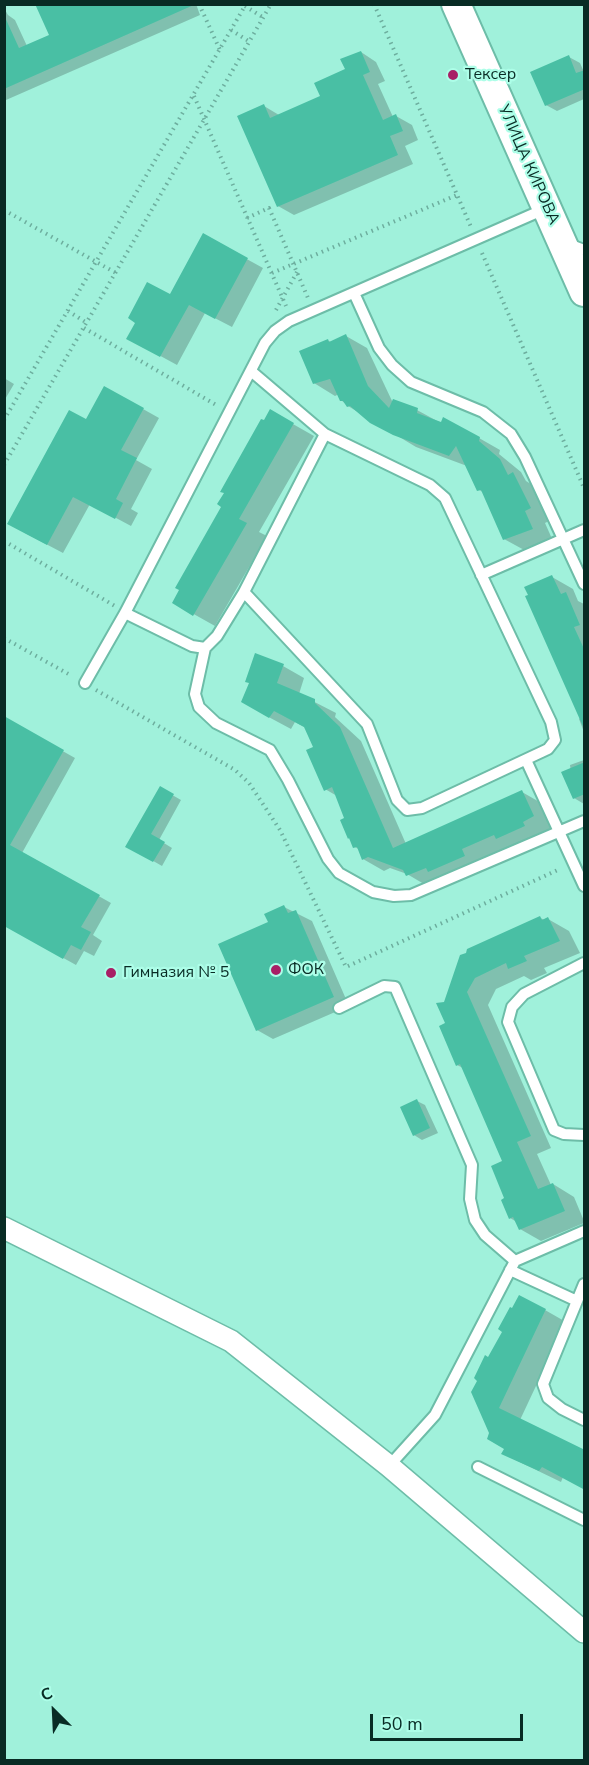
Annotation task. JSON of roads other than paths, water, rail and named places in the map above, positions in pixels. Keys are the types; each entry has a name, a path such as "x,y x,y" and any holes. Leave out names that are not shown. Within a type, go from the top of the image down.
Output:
{"main road":[{"name":"УЛИЦА КИРОВА","path":"456,4 547,208 573,246 585,292"}],"street":[{"path":"4,1228 231,1341 389,1466 585,1632"}],"lane":[{"path":"85,683 265,343 275,331 314,310 547,208"},
{"path":"354,293 379,348 392,365 411,381 483,412 511,434 525,457 585,584"},
{"path":"244,592 367,724 397,800 407,810 422,808 526,760 548,749 555,740 551,722 445,498 430,485 325,434 251,370"},
{"path":"325,434 244,592 217,636 204,648 195,694 199,707 216,723 270,750 328,859 339,873 373,892 394,896 411,895 585,821"},
{"path":"482,575 585,530"},
{"path":"124,613 192,646 204,648"},
{"path":"526,760 585,886"},
{"path":"585,963 524,994 512,1007 508,1022 554,1130 564,1134 585,1135"},
{"path":"339,1008 384,986 395,987 472,1165 470,1199 475,1220 485,1235 513,1265 577,1301"},
{"path":"389,1466 435,1416 513,1265 585,1231"},
{"path":"585,1284 543,1384 548,1398 562,1409 585,1420"},
{"path":"478,1467 585,1520"}],"place":[{"name":"Тексер","path":"453,75"},
{"name":"ФОК","path":"276,970"},
{"name":"Гимназия № 5","path":"111,973"}]}
